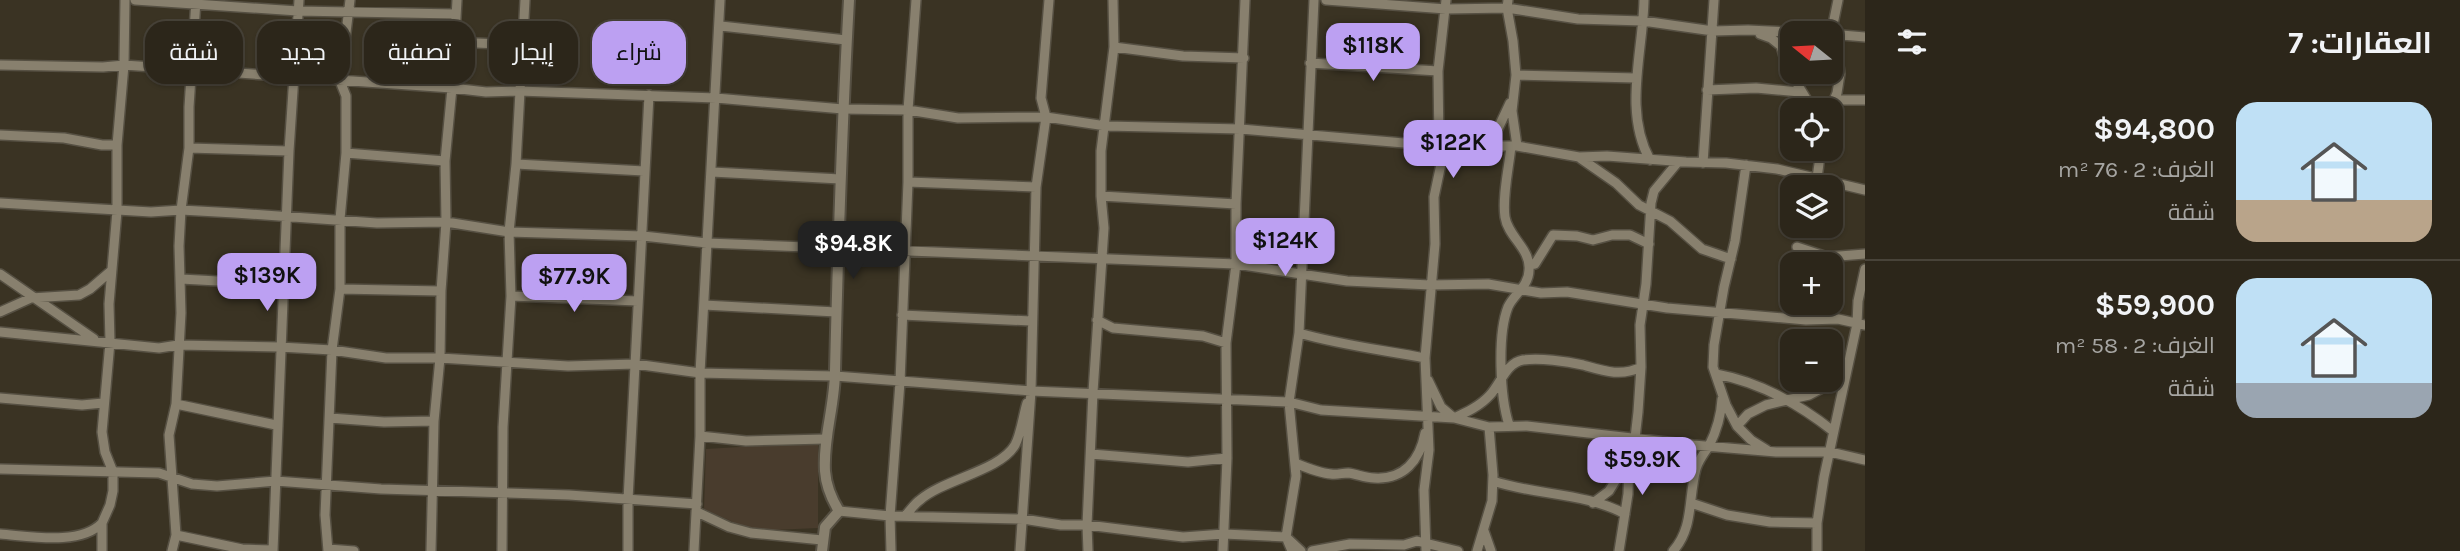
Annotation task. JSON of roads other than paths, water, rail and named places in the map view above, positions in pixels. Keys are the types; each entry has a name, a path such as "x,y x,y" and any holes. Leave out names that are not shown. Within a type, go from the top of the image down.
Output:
{"street":[{"path":"0,534 50,538 84,535 102,523 110,505 113,472 105,452 102,432 117,211 117,145 124,65 125,0"},
{"path":"135,0 298,10 456,14"},
{"path":"298,21 299,0"},
{"path":"348,21 350,0"},
{"path":"456,21 457,0"},
{"path":"524,21 525,0"},
{"path":"694,551 700,436 700,373 720,0"},
{"path":"839,510 829,492 825,473 825,439 835,376 837,249 849,0"},
{"path":"891,551 890,516 900,382 908,182 908,110 916,0"},
{"path":"1020,551 1031,391 1036,187 1046,117 1041,98 1049,0"},
{"path":"1088,551 1093,392 1104,228 1101,151 1114,47 1113,0"},
{"path":"1223,551 1227,458 1226,343 1236,264 1245,0"},
{"path":"1292,551 1286,537 1296,476 1289,402 1299,333 1314,0"},
{"path":"1326,0 1446,5 1507,4 1578,19 1643,21 1713,31 1780,32"},
{"path":"1644,0 1636,78 1638,132 1650,160"},
{"path":"1703,163 1714,0"},
{"path":"1834,21 1838,0"},
{"path":"195,21 196,2"},
{"path":"1507,4 1516,75 1512,111 1514,146 1505,217 1510,232 1529,260 1530,273 1509,305 1503,327 1502,379 1505,413 1509,425"},
{"path":"1425,547 1423,489 1429,450 1425,359 1435,244 1434,197 1441,164 1438,146 1438,71 1446,5"},
{"path":"720,26 846,40"},
{"path":"1748,30 1771,38 1781,46 1787,67 1804,98"},
{"path":"1843,35 1865,37"},
{"path":"1114,47 1183,56 1244,58"},
{"path":"1310,63 1438,71"},
{"path":"0,65 145,67"},
{"path":"1516,75 1636,78"},
{"path":"350,82 486,92 716,98 843,109 908,110 958,118 1046,117 1106,125 1241,129 1438,146 1514,146 1578,157 1607,156 1746,165 1801,175"},
{"path":"172,551 176,535 169,435 176,404 181,279 179,246 189,148 191,84"},
{"path":"176,535 242,549 273,551 276,425 294,84"},
{"path":"341,84 346,96 346,153 340,219 340,289 332,350 326,485 328,550 354,551"},
{"path":"431,551 434,421 440,358 446,222 444,161 452,84"},
{"path":"502,551 511,296 509,232 516,164 519,84"},
{"path":"1707,90 1756,88 1800,92"},
{"path":"1479,146 1495,135 1514,92"},
{"path":"628,551 628,500 649,95"},
{"path":"1843,100 1865,100"},
{"path":"0,135 65,138 117,145"},
{"path":"189,148 289,151"},
{"path":"346,153 444,161"},
{"path":"1578,157 1616,183 1628,197 1650,212 1670,221 1702,249 1731,259"},
{"path":"1592,503 1609,491 1629,458 1635,438 1641,367 1640,325 1644,304 1650,212 1654,191 1678,162"},
{"path":"516,164 644,171"},
{"path":"1746,165 1731,259 1713,345 1713,367 1737,426 1751,440 1769,451"},
{"path":"712,172 840,178"},
{"path":"908,182 1036,187"},
{"path":"1843,184 1865,190"},
{"path":"1101,196 1236,204"},
{"path":"0,203 377,223 446,222 509,232 643,236 708,243 1236,264 1347,281 1430,285 1488,284 1541,293 1567,292 1720,313 1806,320 1838,319 1861,324"},
{"path":"1529,265 1535,264 1553,235 1593,240 1612,235 1630,235 1649,244"},
{"path":"1797,247 1827,257 1865,254"},
{"path":"1817,551 1817,523 1833,431 1845,376 1861,324 1858,301 1865,269"},
{"path":"0,312 31,298 79,295 111,271"},
{"path":"0,274 98,342"},
{"path":"181,279 236,282 284,289"},
{"path":"340,289 441,291"},
{"path":"511,296 638,301"},
{"path":"704,305 836,312"},
{"path":"902,315 1031,321"},
{"path":"1097,320 1114,328 1203,336 1226,343"},
{"path":"0,332 159,348 178,345 280,347 332,350 386,358 440,358 568,366 635,364 700,373 835,376 1031,391 1289,402 1321,410 1454,418 1489,426 1509,425 1708,446 1830,452 1865,460"},
{"path":"1299,333 1328,342 1366,346 1425,359"},
{"path":"1454,418 1473,409 1490,395 1509,367 1521,360 1581,365 1603,372 1619,373 1632,372 1641,367"},
{"path":"1425,372 1441,407 1454,418"},
{"path":"1716,374 1736,377 1784,399 1833,431"},
{"path":"1737,426 1748,414 1784,399 1809,395 1845,376"},
{"path":"905,516 920,499 967,474 996,464 1006,456 1015,445 1031,391"},
{"path":"1673,551 1681,542 1689,523 1696,466 1721,416 1722,392"},
{"path":"0,398 82,405 103,403"},
{"path":"176,404 276,425"},
{"path":"330,418 384,422 434,421"},
{"path":"1295,463 1333,474 1391,477 1405,472 1416,460 1428,418"},
{"path":"1477,551 1492,500 1489,426"},
{"path":"700,436 746,440 825,439"},
{"path":"1091,454 1188,461 1227,458"},
{"path":"1619,551 1628,494 1629,458"},
{"path":"0,469 159,473 192,484 217,486 276,481 628,500 697,509 751,533 822,546 825,527 839,510"},
{"path":"1493,481 1513,488 1592,503 1625,514"},
{"path":"1691,503 1727,515 1769,522 1817,523"},
{"path":"839,510 890,516 1023,519 1061,526 1087,525 1184,537 1224,534 1286,537 1301,551"},
{"path":"102,523 102,551"},
{"path":"1483,529 1491,551"},
{"path":"1312,551 1350,544 1405,545 1417,541 1425,547 1458,551"}]}
